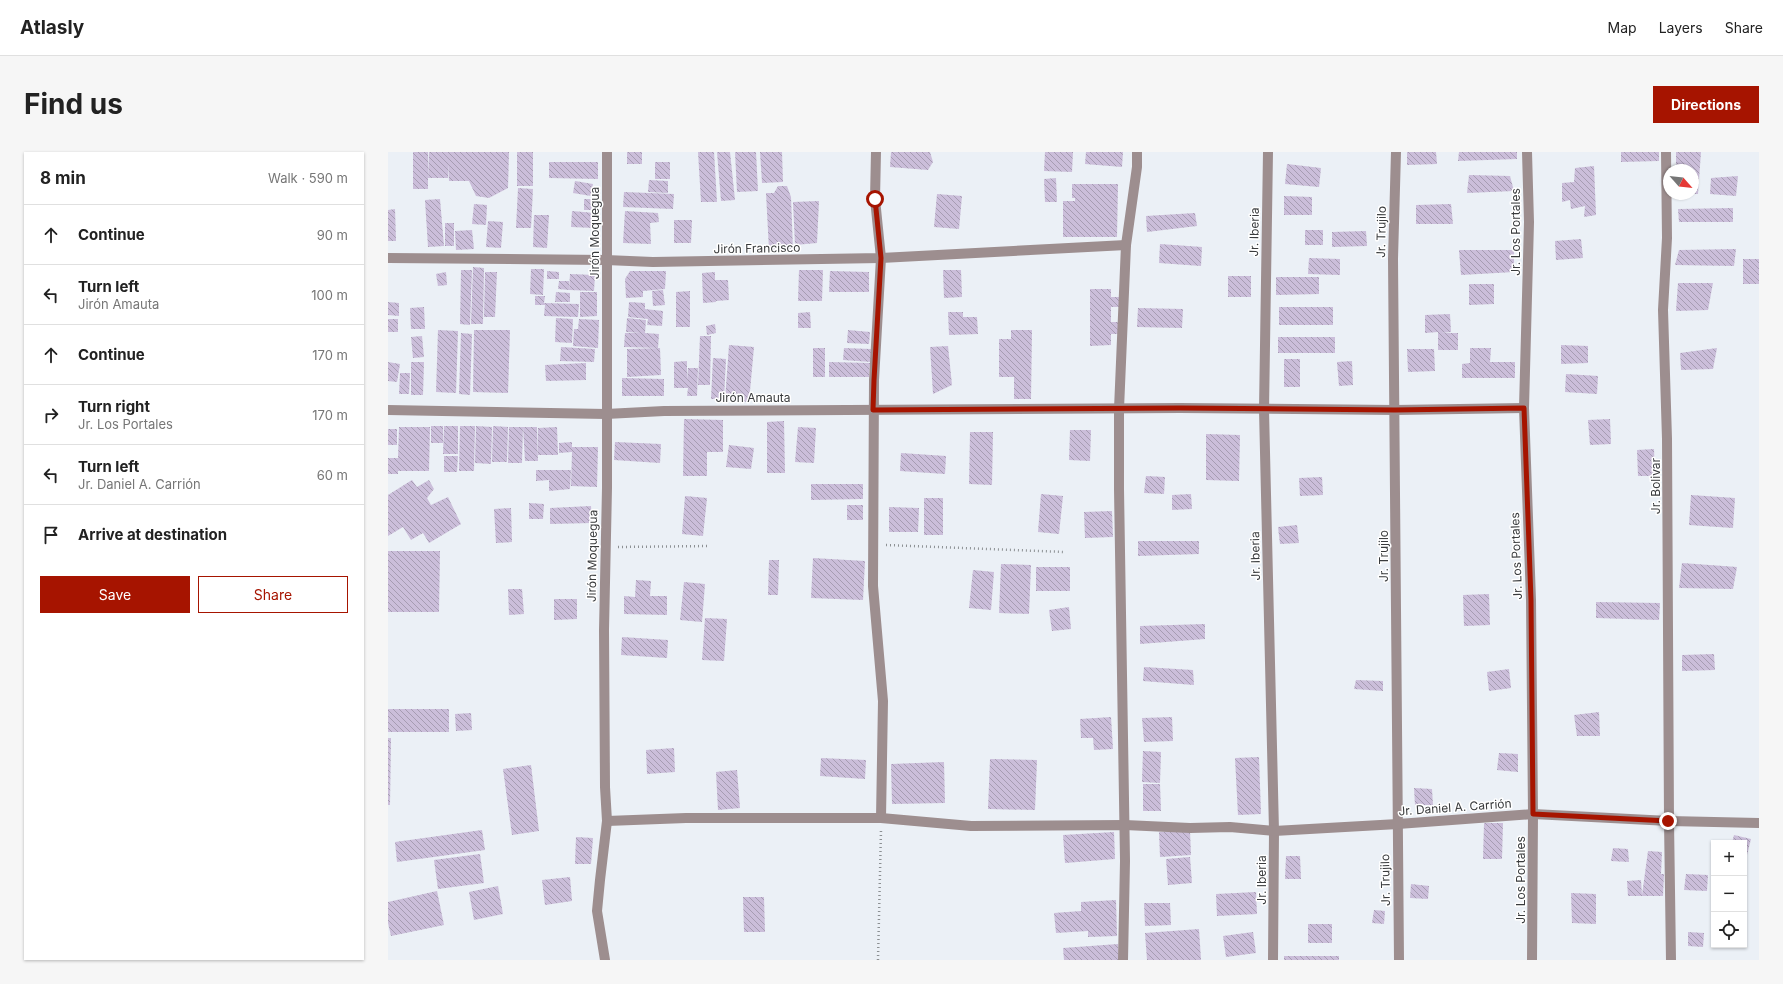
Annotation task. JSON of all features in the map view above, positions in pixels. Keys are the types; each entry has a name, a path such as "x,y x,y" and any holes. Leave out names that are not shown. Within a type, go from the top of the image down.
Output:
{"street":[{"name":"Jirón Moquegua","path":"605,960 598,911 607,821 604,738 607,152"},
{"path":"876,152 875,199 881,258 873,410 873,586 883,701 882,818"},
{"path":"1123,960 1125,825 1119,408 1126,245 1137,167 1137,152"},
{"name":"Jr. Iberia","path":"1268,152 1264,410 1274,831 1274,960"},
{"name":"Jr. Trujilo","path":"1396,152 1393,259 1399,960"},
{"name":"Jr. Los Portales","path":"1527,152 1529,222 1524,408 1531,600 1533,814 1532,960"},
{"name":"Jr. Bolivar","path":"1666,152 1667,238 1663,310 1668,439 1668,821 1671,960"},
{"name":"Jirón Francisco","path":"388,258 606,260 653,262 881,258 1126,245"},
{"name":"Jirón Amauta","path":"388,410 606,414 664,411 1119,408 1395,410 1524,408"},
{"name":"Jr. Daniel A. Carrión","path":"607,821 686,818 882,818 972,826 1125,825 1190,828 1230,827 1274,831 1533,814 1668,821 1759,823"}],"path":[{"path":"873,545 1065,552"},
{"path":"605,547 710,546"},
{"path":"878,960 882,818"}],"building":[{"path":"413,152 428,152 428,189 413,189"},
{"path":"429,152 509,152 508,188 489,198 476,196 469,181 449,181 448,164 448,178 428,178"},
{"path":"517,152 533,152 533,186 517,186"},
{"path":"627,152 642,152 642,164 627,164"},
{"path":"698,152 714,152 717,202 701,202"},
{"path":"717,152 730,152 735,200 721,201"},
{"path":"735,152 756,152 758,191 737,192"},
{"path":"760,152 782,152 783,182 762,183"},
{"path":"891,152 930,152 933,162 928,170 890,167"},
{"path":"1045,152 1073,152 1072,172 1044,171"},
{"path":"1086,152 1123,152 1122,167 1085,164"},
{"path":"1407,152 1436,152 1437,164 1407,165"},
{"path":"1459,152 1517,152 1517,159 1458,161"},
{"path":"1621,152 1659,152 1659,161 1621,162"},
{"path":"1676,152 1701,152 1699,180 1699,164 1676,164"},
{"path":"549,162 598,162 598,179 549,178"},
{"path":"655,162 670,162 670,179 655,179"},
{"path":"1287,164 1321,168 1319,187 1285,184"},
{"path":"1594,166 1596,215 1584,217 1585,206 1571,209 1570,200 1562,202 1562,183 1574,182 1575,168"},
{"path":"1469,175 1510,176 1514,191 1467,193"},
{"path":"1738,176 1736,196 1710,194 1711,178"},
{"path":"1056,178 1057,202 1045,202 1044,179"},
{"path":"649,180 668,181 668,193 648,192"},
{"path":"575,181 593,184 591,196 573,193"},
{"path":"1072,184 1118,184 1117,237 1063,237 1063,201 1075,201 1075,198 1072,198"},
{"path":"778,186 787,186 791,197 793,249 769,250 766,193 774,193"},
{"path":"518,188 533,189 531,228 516,228"},
{"path":"624,192 674,194 673,209 623,207"},
{"path":"937,194 962,196 959,229 934,227"},
{"path":"1284,196 1312,197 1312,215 1284,215"},
{"path":"440,199 444,246 428,247 425,200"},
{"path":"584,199 596,199 596,210 584,210"},
{"path":"819,201 817,243 795,245 793,202"},
{"path":"474,204 487,205 486,225 472,224"},
{"path":"1451,204 1453,224 1416,224 1416,205"},
{"path":"1733,208 1733,222 1679,222 1678,209"},
{"path":"395,209 396,241 388,241 388,210"},
{"path":"572,211 595,213 594,228 571,227"},
{"path":"625,211 658,213 659,222 650,223 651,244 623,243"},
{"path":"1195,213 1197,226 1147,232 1146,216"},
{"path":"534,215 549,215 547,248 533,247"},
{"path":"674,220 692,220 691,243 674,243"},
{"path":"488,221 503,222 501,248 486,247"},
{"path":"445,223 454,223 454,246 445,246"},
{"path":"472,230 474,249 456,250 455,231"},
{"path":"1305,230 1323,230 1323,245 1305,245"},
{"path":"1366,231 1367,246 1332,247 1332,232"},
{"path":"1581,239 1583,258 1556,260 1555,241"},
{"path":"1160,244 1202,247 1201,266 1159,263"},
{"path":"1736,249 1734,266 1675,265 1679,250"},
{"path":"1459,250 1514,250 1514,272 1461,275"},
{"path":"1309,258 1340,259 1340,275 1308,274"},
{"path":"1743,259 1759,259 1759,284 1743,284"},
{"path":"473,267 484,268 483,324 471,324"},
{"path":"531,269 544,269 543,295 530,294"},
{"path":"461,270 472,270 470,325 460,324"},
{"path":"799,270 823,270 822,301 798,301"},
{"path":"943,270 961,270 962,297 944,298"},
{"path":"547,271 559,272 559,279 547,279"},
{"path":"630,271 666,271 665,289 643,291 643,297 626,298 625,279"},
{"path":"830,271 869,272 869,292 829,292"},
{"path":"446,272 447,285 438,286 436,274"},
{"path":"485,272 497,272 495,317 484,317"},
{"path":"715,272 715,280 728,280 729,300 716,301 715,283 716,302 703,303 702,273"},
{"path":"570,274 595,275 594,291 569,290"},
{"path":"1228,276 1251,276 1251,297 1228,297"},
{"path":"1276,277 1319,277 1319,294 1276,295"},
{"path":"559,281 569,281 569,290 558,289"},
{"path":"1678,283 1713,283 1708,310 1676,311"},
{"path":"1469,284 1494,284 1494,304 1469,305"},
{"path":"1090,289 1111,289 1111,297 1120,297 1120,307 1111,307 1111,322 1119,322 1119,334 1111,334 1111,345 1090,346"},
{"path":"663,290 665,305 653,306 652,291"},
{"path":"690,291 690,327 676,327 676,292"},
{"path":"556,292 570,293 570,302 555,302"},
{"path":"580,292 597,292 597,316 580,317"},
{"path":"535,296 545,296 544,303 579,304 578,317 544,316 545,305 535,305"},
{"path":"388,302 399,303 399,316 388,315"},
{"path":"629,302 645,303 645,309 663,311 662,326 647,325 648,319 628,317"},
{"path":"424,307 425,329 411,329 410,308"},
{"path":"1279,307 1333,307 1333,325 1279,325"},
{"path":"1138,308 1183,309 1182,328 1137,327"},
{"path":"810,312 811,328 798,328 798,313"},
{"path":"948,312 963,312 963,317 977,317 978,334 949,335"},
{"path":"1450,314 1451,332 1442,333 1458,333 1458,350 1438,350 1438,332 1425,333 1425,315"},
{"path":"556,318 573,319 572,343 555,342"},
{"path":"627,318 646,320 645,333 659,334 658,348 624,347 625,333 640,333 626,332"},
{"path":"388,319 398,319 398,332 388,332"},
{"path":"579,319 599,320 598,348 573,346 574,329 578,329"},
{"path":"715,324 716,333 707,335 706,326"},
{"path":"438,330 458,331 456,393 436,392"},
{"path":"474,330 510,330 508,393 473,392"},
{"path":"848,330 870,332 869,344 847,343"},
{"path":"1011,330 1032,330 1031,399 1014,399 1014,377 999,377 999,339 1011,339"},
{"path":"461,333 472,334 470,395 459,394"},
{"path":"422,336 424,357 413,358 411,337"},
{"path":"700,336 711,336 710,385 698,385"},
{"path":"1278,337 1335,337 1335,353 1278,353"},
{"path":"729,345 754,347 749,402 725,400"},
{"path":"1561,345 1588,346 1588,363 1561,364"},
{"path":"948,346 952,385 933,394 930,347"},
{"path":"561,347 595,349 594,362 560,361"},
{"path":"660,348 661,375 627,377 627,349"},
{"path":"813,348 825,348 825,377 813,377"},
{"path":"844,348 871,349 871,362 843,360"},
{"path":"1470,348 1491,348 1490,362 1515,362 1515,378 1462,378 1462,364 1470,363"},
{"path":"1717,348 1713,369 1681,370 1680,353"},
{"path":"1407,349 1434,349 1435,371 1408,372"},
{"path":"713,358 726,359 724,399 711,399"},
{"path":"1284,359 1300,359 1300,387 1284,387"},
{"path":"687,361 687,380 688,368 698,368 697,396 687,396 688,388 674,388 674,362"},
{"path":"1352,361 1353,385 1339,386 1337,362"},
{"path":"388,362 400,364 397,382 388,381"},
{"path":"411,362 424,362 423,395 411,395"},
{"path":"829,362 870,363 869,377 829,377"},
{"path":"586,363 586,380 546,381 545,365"},
{"path":"400,373 410,373 409,394 399,394"},
{"path":"1566,374 1598,376 1597,394 1565,392"},
{"path":"622,378 664,379 664,396 622,396"},
{"path":"684,419 723,420 723,452 707,452 707,476 683,476"},
{"path":"1610,419 1611,444 1590,445 1588,420"},
{"path":"784,421 785,473 767,473 767,422"},
{"path":"431,426 443,426 443,443 431,443"},
{"path":"444,426 458,426 458,454 443,454"},
{"path":"460,426 475,426 474,471 459,471"},
{"path":"476,426 492,427 491,464 475,463"},
{"path":"493,426 508,427 507,462 492,462"},
{"path":"399,427 430,427 429,471 398,471 398,474 388,474 388,458 398,458"},
{"path":"509,427 523,427 522,463 508,463"},
{"path":"523,427 537,427 538,461 525,461"},
{"path":"557,427 558,455 538,455 538,428"},
{"path":"798,427 816,428 814,463 795,462"},
{"path":"388,429 397,429 397,445 388,445"},
{"path":"1070,430 1091,430 1090,461 1069,460"},
{"path":"970,432 993,432 992,485 969,484"},
{"path":"1206,434 1240,435 1239,481 1206,480"},
{"path":"572,442 572,447 598,447 597,487 571,486 572,452 559,453 559,443"},
{"path":"615,442 661,444 660,463 614,460"},
{"path":"729,445 754,448 751,469 726,467"},
{"path":"1654,449 1655,476 1638,476 1637,450"},
{"path":"901,453 946,456 945,474 900,471"},
{"path":"444,456 458,456 457,472 444,472"},
{"path":"536,470 571,470 570,489 549,491 549,480 536,481"},
{"path":"1146,476 1165,477 1164,494 1144,493"},
{"path":"1322,477 1323,495 1300,496 1299,478"},
{"path":"412,480 417,487 429,480 434,489 427,498 431,505 448,497 461,524 429,543 423,533 411,540 403,527 388,536 388,495"},
{"path":"811,484 863,484 863,499 811,500"},
{"path":"1041,494 1063,496 1059,534 1038,532"},
{"path":"1191,494 1192,509 1172,510 1172,495"},
{"path":"1691,495 1735,498 1733,528 1689,525"},
{"path":"685,496 707,498 703,536 682,534"},
{"path":"924,498 943,498 943,535 924,535"},
{"path":"529,503 544,504 543,519 529,519"},
{"path":"847,505 863,505 863,520 847,520"},
{"path":"591,506 592,523 550,524 550,508"},
{"path":"889,507 919,508 918,532 889,532"},
{"path":"511,508 512,542 496,543 494,509"},
{"path":"1112,511 1113,537 1085,538 1084,512"},
{"path":"1297,525 1299,543 1280,544 1278,527"},
{"path":"1138,541 1199,541 1199,554 1138,556"},
{"path":"388,551 440,551 439,612 388,612"},
{"path":"813,558 865,561 863,600 811,598"},
{"path":"769,560 779,560 778,595 768,595"},
{"path":"1682,563 1737,567 1733,589 1679,588"},
{"path":"1001,564 1031,565 1029,614 999,613"},
{"path":"1036,567 1070,567 1070,591 1036,591"},
{"path":"973,570 994,572 991,610 969,608"},
{"path":"636,580 651,581 650,596 667,596 667,615 624,614 624,596 635,597"},
{"path":"684,582 705,584 702,622 680,620"},
{"path":"508,589 522,589 524,614 509,615"},
{"path":"1489,594 1490,625 1464,626 1463,595"},
{"path":"554,599 577,599 577,619 554,620"},
{"path":"1596,602 1660,603 1659,620 1596,618"},
{"path":"1069,607 1071,629 1052,631 1049,610"},
{"path":"705,618 727,619 724,661 702,660"},
{"path":"1205,624 1205,639 1140,644 1140,626"},
{"path":"622,637 668,640 667,658 621,655"},
{"path":"1714,654 1715,670 1682,671 1682,655"},
{"path":"1144,667 1193,670 1194,685 1143,681"},
{"path":"1509,669 1511,688 1489,691 1487,672"},
{"path":"1356,680 1383,681 1383,691 1354,689"},
{"path":"388,709 449,709 449,732 388,732"},
{"path":"1599,712 1600,736 1577,736 1574,715"},
{"path":"471,713 472,730 456,731 455,714"},
{"path":"1111,717 1113,749 1094,750 1093,738 1081,738 1080,719"},
{"path":"1172,717 1173,741 1144,742 1142,718"},
{"path":"388,738 391,738 390,805 388,805"},
{"path":"674,748 675,772 647,774 646,750"},
{"path":"1143,751 1161,752 1160,783 1142,782"},
{"path":"1499,753 1518,754 1518,772 1497,770"},
{"path":"1259,757 1261,814 1238,815 1235,758"},
{"path":"821,758 866,760 865,779 820,776"},
{"path":"990,759 1037,760 1035,810 988,809"},
{"path":"944,762 945,803 892,804 891,764"},
{"path":"531,765 539,831 512,835 503,769"},
{"path":"737,770 740,808 718,810 716,772"},
{"path":"1143,784 1160,784 1161,811 1143,811"},
{"path":"1414,788 1432,789 1433,805 1415,805"},
{"path":"1484,823 1503,823 1502,859 1483,859"},
{"path":"482,830 485,850 397,862 395,842"},
{"path":"1190,831 1191,855 1160,857 1159,832"},
{"path":"1114,832 1115,859 1065,863 1063,835"},
{"path":"1734,835 1751,839 1747,855 1747,840 1733,840"},
{"path":"576,837 593,838 591,864 575,864"},
{"path":"1613,848 1628,849 1629,862 1611,861"},
{"path":"1648,851 1662,852 1661,874 1664,874 1663,896 1628,896 1627,881 1641,880 1642,895"},
{"path":"480,854 484,883 438,889 434,860"},
{"path":"1286,856 1300,856 1301,879 1285,879"},
{"path":"1190,857 1192,883 1168,885 1166,859"},
{"path":"1686,874 1708,875 1707,891 1684,890"},
{"path":"570,877 572,901 545,905 542,880"},
{"path":"1411,884 1429,886 1428,899 1410,898"},
{"path":"498,886 503,914 474,920 469,892"},
{"path":"437,891 444,925 391,936 388,923 388,902"},
{"path":"1256,892 1257,914 1217,916 1216,894"},
{"path":"1571,893 1596,894 1596,924 1572,923"},
{"path":"743,897 764,897 765,932 744,932"},
{"path":"1116,900 1117,936 1088,937 1088,931 1056,933 1054,913 1081,911 1081,902"},
{"path":"1144,903 1170,903 1171,925 1145,926"},
{"path":"1374,910 1385,911 1384,924 1372,923"},
{"path":"1308,924 1332,924 1332,943 1308,943"},
{"path":"1199,929 1201,960 1147,960 1145,933"},
{"path":"1253,932 1256,953 1226,957 1223,936"},
{"path":"1688,932 1704,933 1703,947 1688,946"},
{"path":"1118,944 1119,960 1064,960 1063,948"},
{"path":"1284,956 1339,956 1339,960 1284,960"}],"route":[{"path":"875,199 881,258 873,410 1180,408 1264,410 1395,410 1524,408 1531,600 1533,814 1668,821"}]}
